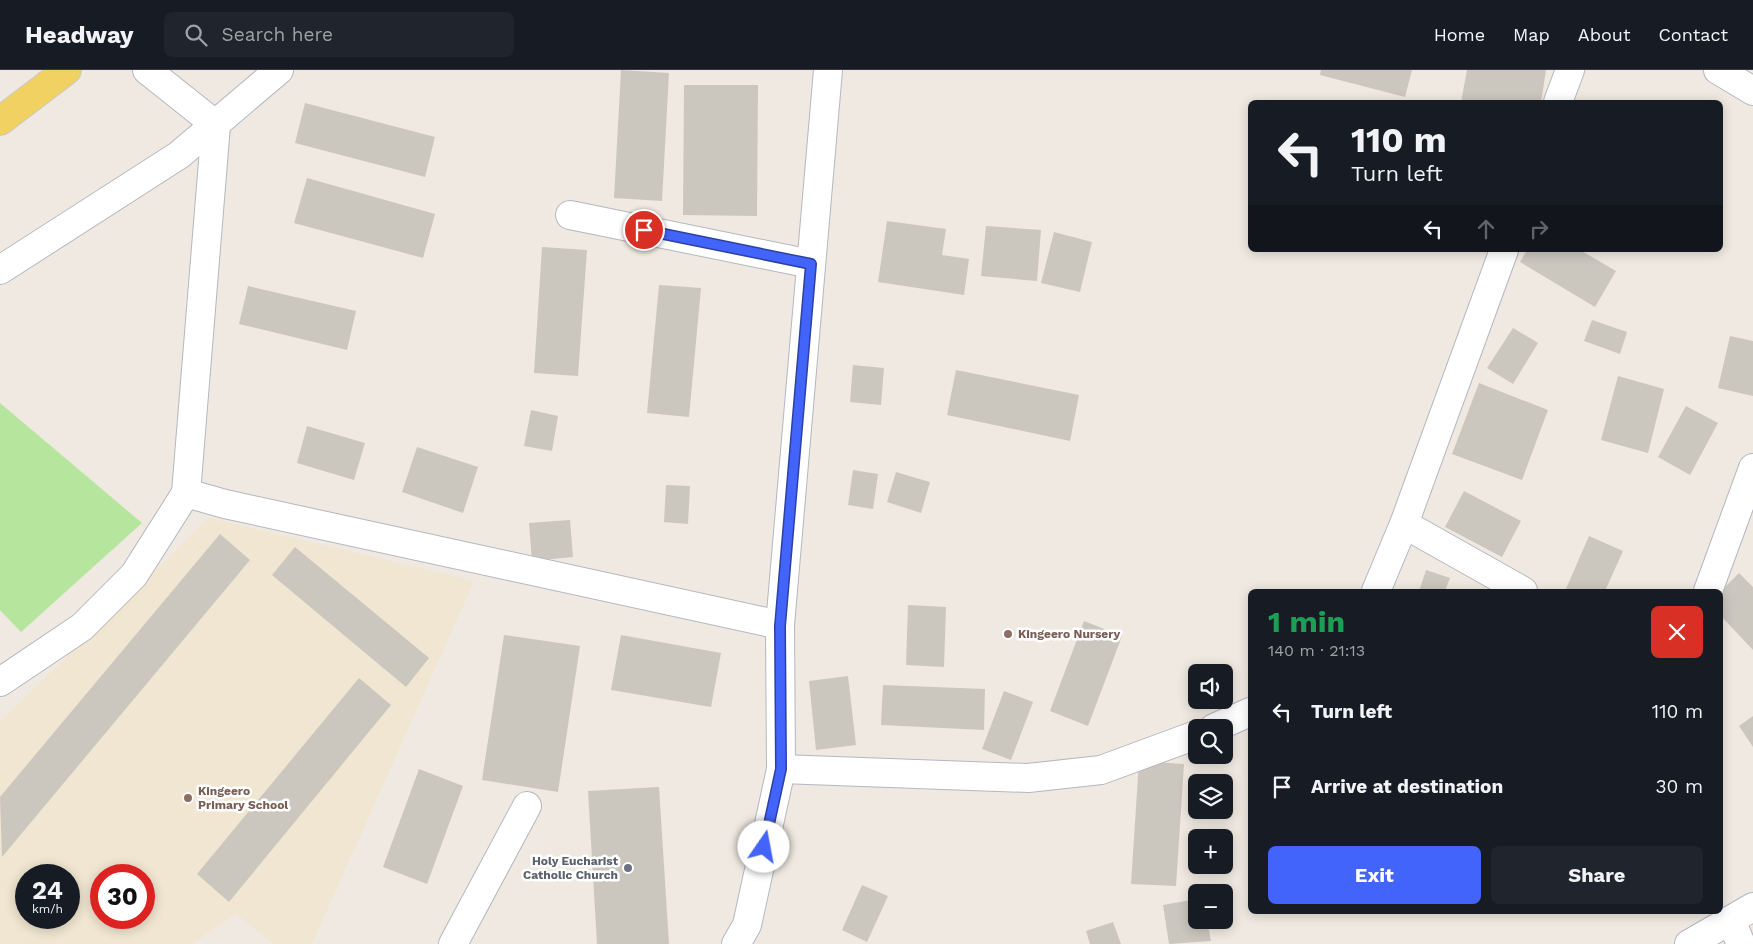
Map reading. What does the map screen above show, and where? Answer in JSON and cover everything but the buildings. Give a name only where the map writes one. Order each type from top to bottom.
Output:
[{"type":"main road","points":[[0,121],[67,70]]},
{"type":"street","points":[[147,70],[216,124]]},
{"type":"street","points":[[0,270],[179,154],[279,70]]},
{"type":"street","points":[[736,944],[747,924],[781,769],[780,626],[828,70]]},
{"type":"street","points":[[1559,100],[1570,70]]},
{"type":"street","points":[[1718,70],[1753,91]]},
{"type":"street","points":[[0,682],[82,627],[134,575],[186,493],[216,124]]},
{"type":"street","points":[[570,215],[811,264]]},
{"type":"street","points":[[1377,589],[1404,524],[1503,252]]},
{"type":"street","points":[[1709,589],[1753,468]]},
{"type":"street","points":[[186,493],[225,504],[780,626]]},
{"type":"street","points":[[1404,524],[1519,589]]},
{"type":"street","points":[[1233,720],[1248,713]]},
{"type":"street","points":[[781,769],[1028,778],[1101,770],[1188,738]]},
{"type":"street","points":[[453,944],[527,806]]},
{"type":"street","points":[[1689,944],[1742,924]]},
{"type":"shaded area","name":"Kingeero Primary School","points":[[209,518],[474,581],[312,944],[274,944],[236,914],[192,944],[0,944],[0,722]]},
{"type":"green space","points":[[0,403],[142,523],[21,632],[0,610]]},
{"type":"place","name":"Kingeero Nursery","points":[[1008,634]]},
{"type":"place","name":"Kingeero Primary School","points":[[188,798]]},
{"type":"place","name":"Holy Eucharist Catholic Church","points":[[628,868]]},
{"type":"route","points":[[644,230],[811,264],[780,626],[781,769],[764,847]]}]
